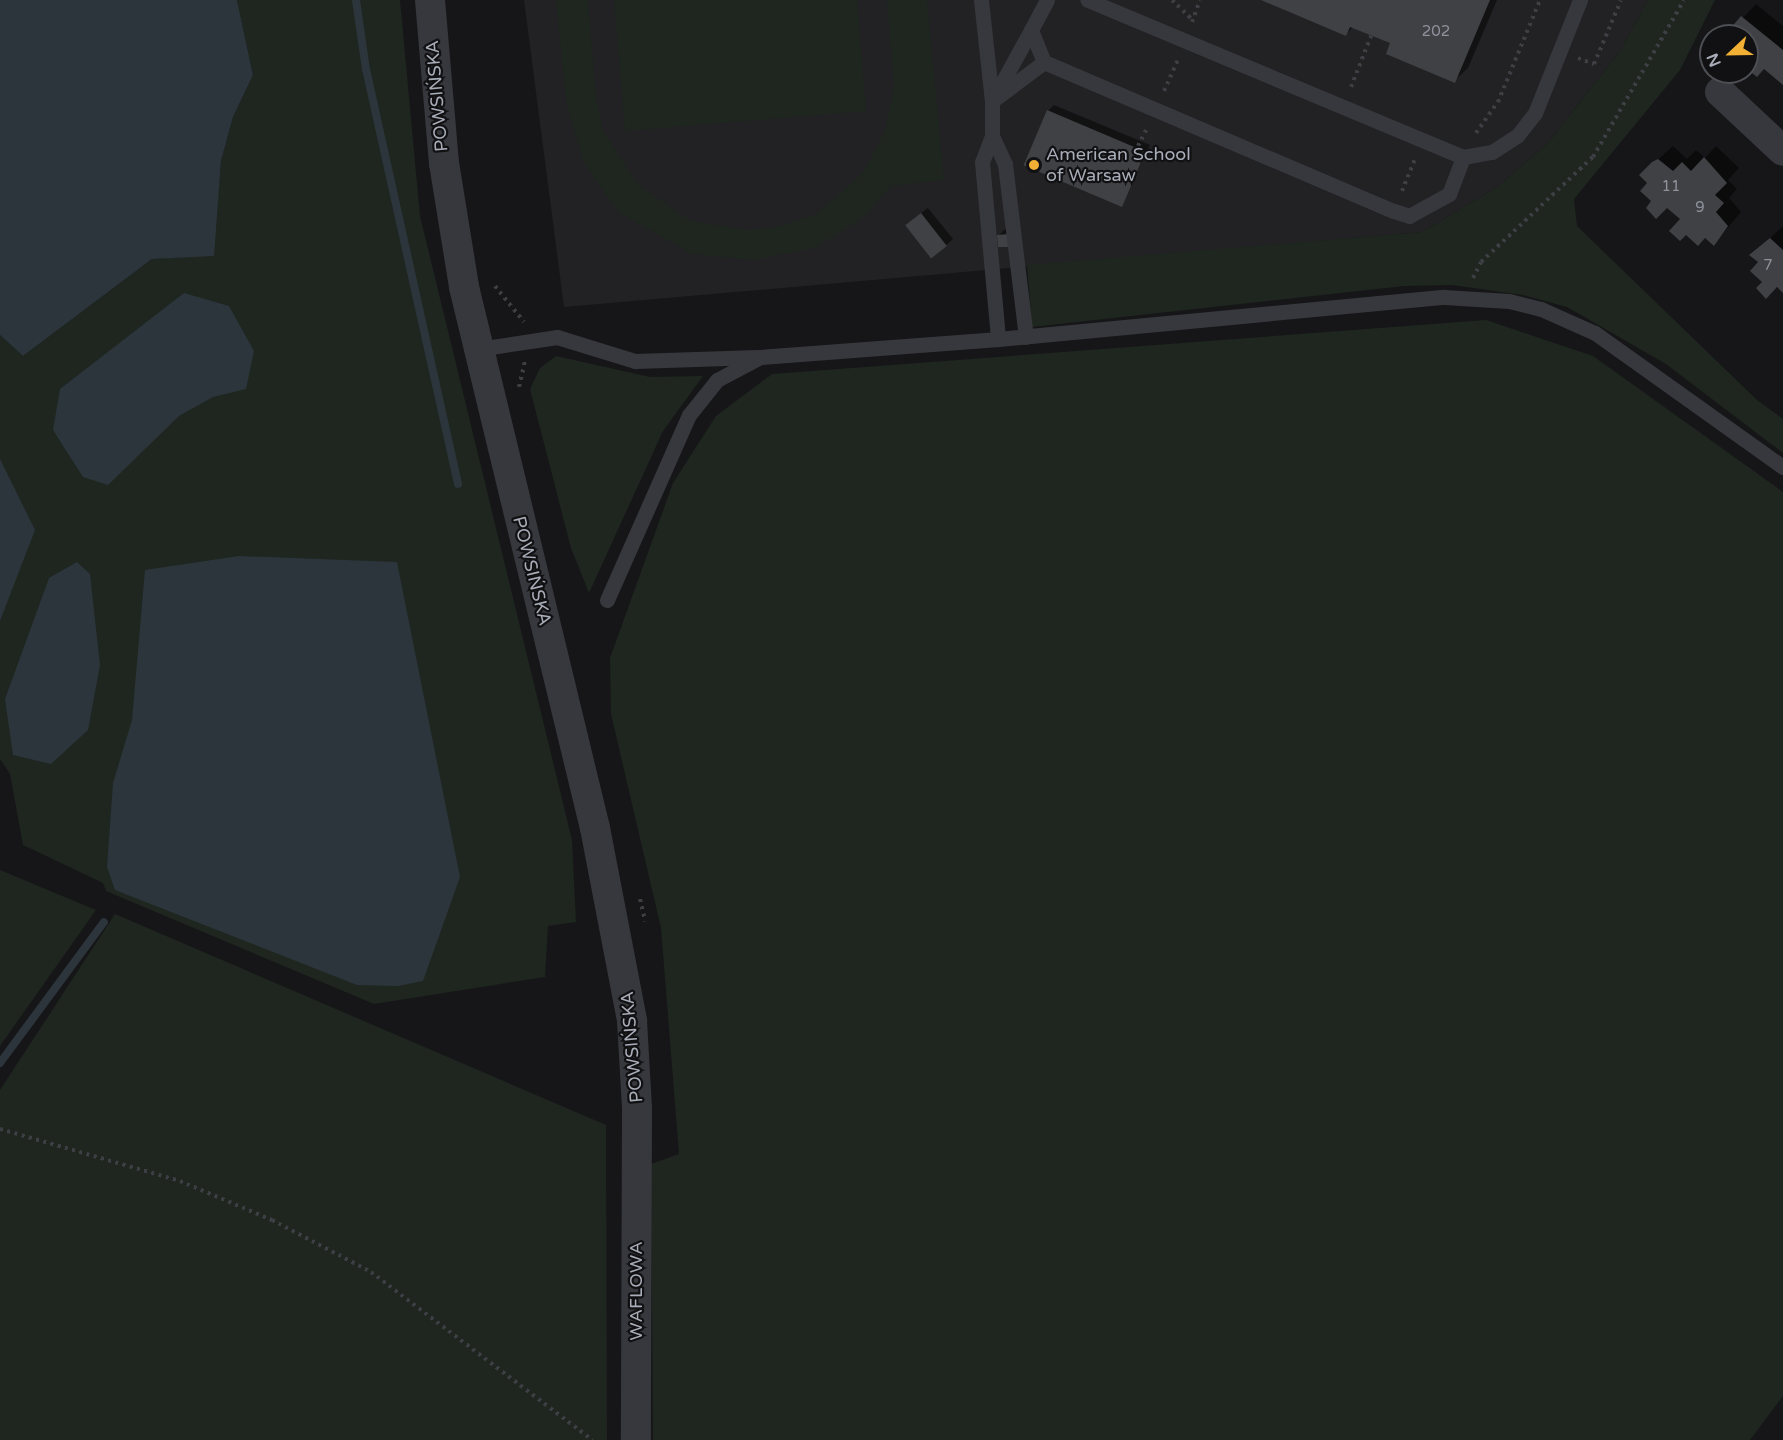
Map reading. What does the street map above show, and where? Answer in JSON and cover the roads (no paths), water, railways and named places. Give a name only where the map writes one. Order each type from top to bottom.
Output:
[{"type":"street","name":"POWSIŃSKA","points":[[430,0],[444,163],[478,349],[619,939],[632,1021],[637,1142]]},
{"type":"street","points":[[1720,92],[1783,151]]},
{"type":"street","name":"WAFLOWA","points":[[636,1440],[637,1142]]},
{"type":"lane","points":[[981,0],[992,102],[992,136],[982,162],[998,339]]},
{"type":"lane","points":[[992,102],[1047,0]]},
{"type":"lane","points":[[1088,0],[1187,39],[1422,142],[1463,157],[1492,152],[1517,136],[1534,113],[1580,0]]},
{"type":"lane","points":[[1031,30],[1044,62],[1409,216],[1449,194],[1463,157]]},
{"type":"lane","points":[[992,102],[1044,62]]},
{"type":"lane","points":[[992,136],[1005,164],[1026,337]]},
{"type":"lane","points":[[478,349],[557,338],[635,361],[760,357],[1026,337],[1462,297],[1541,309],[1595,333],[1783,467]]},
{"type":"lane","points":[[608,600],[689,415],[717,380],[760,357]]},
{"type":"waterway","points":[[356,0],[366,69],[458,484]]},
{"type":"waterway","points":[[0,1063],[104,922]]},
{"type":"place","name":"American School of Warsaw","points":[[1034,165]]}]
